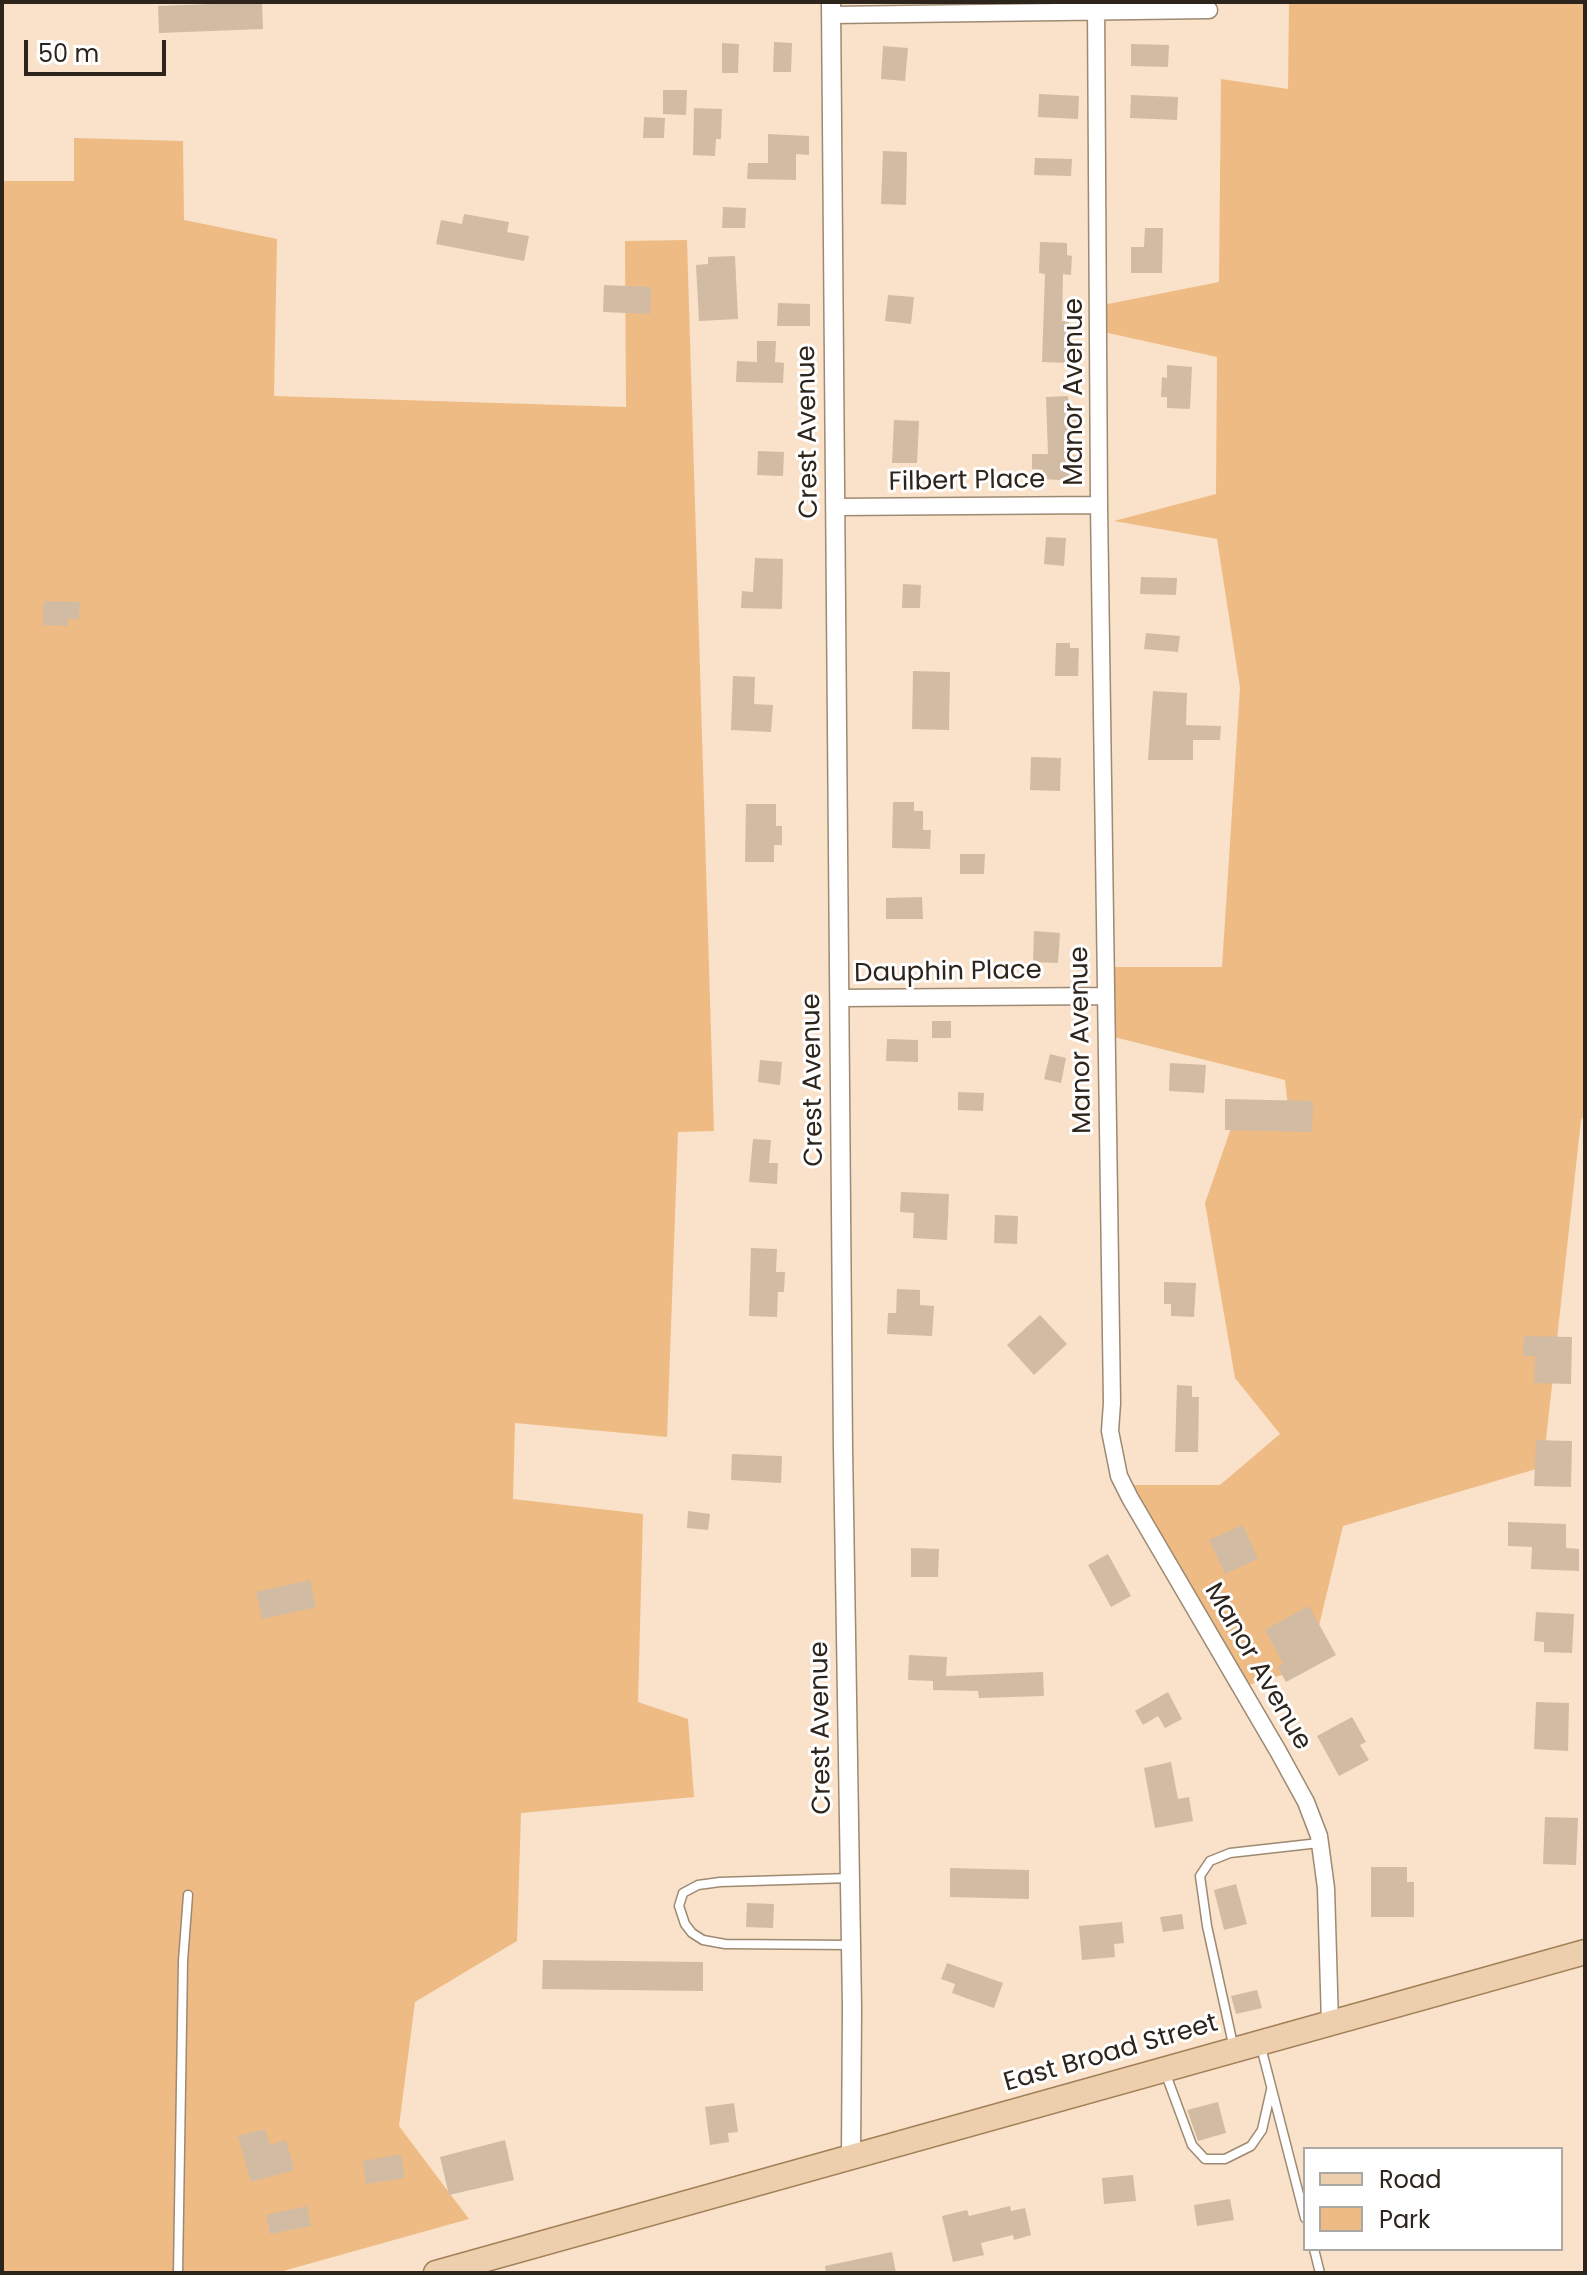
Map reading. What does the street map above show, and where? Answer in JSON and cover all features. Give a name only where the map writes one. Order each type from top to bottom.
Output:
[{"type":"main road","name":"East Broad Street","points":[[436,2273],[1585,1952]]},
{"type":"street","points":[[831,8],[1096,7],[1209,10]]},
{"type":"street","name":"Manor Avenue","points":[[1096,7],[1110,1431],[1119,1476],[1306,1802],[1320,1843],[1326,1888],[1330,2023]]},
{"type":"street","name":"Crest Avenue","points":[[831,8],[851,2157]]},
{"type":"street","name":"Filbert Place","points":[[835,507],[1099,505]]},
{"type":"street","name":"Dauphin Place","points":[[839,998],[1105,996]]},
{"type":"lane","points":[[1234,2049],[1207,1926],[1200,1876],[1210,1861],[1230,1853],[1320,1843]]},
{"type":"lane","points":[[850,1878],[698,1885],[683,1893],[679,1906],[692,1933],[703,1940],[725,1944],[851,1945]]},
{"type":"lane","points":[[178,2273],[183,1961],[188,1895]]},
{"type":"lane","points":[[1260,2042],[1303,2210]]},
{"type":"lane","points":[[1164,2069],[1192,2145],[1205,2159],[1225,2159],[1251,2146],[1262,2130],[1271,2090]]},
{"type":"lane","points":[[1314,2251],[1320,2273]]},
{"type":"green space","points":[[1289,2],[1585,2],[1585,1114],[1581,1120],[1543,1467],[1343,1526],[1309,1667],[1231,1690],[1122,1485],[1220,1485],[1280,1434],[1235,1378],[1205,1203],[1237,1111],[1288,1107],[1285,1080],[1106,1035],[1106,967],[1222,967],[1240,688],[1217,539],[1114,521],[1216,494],[1217,357],[1099,331],[1098,306],[1219,282],[1221,79],[1288,89]]},
{"type":"green space","points":[[74,138],[183,141],[184,220],[277,239],[274,396],[626,407],[625,241],[687,240],[714,1131],[678,1132],[667,1437],[515,1423],[513,1499],[643,1514],[638,1702],[688,1719],[694,1797],[521,1813],[517,1941],[415,2002],[399,2126],[469,2219],[276,2273],[2,2273],[2,181],[74,181]]},
{"type":"building","points":[[262,2],[263,29],[159,33],[158,6]]},
{"type":"building","points":[[774,42],[792,43],[791,72],[773,72]]},
{"type":"building","points":[[722,43],[739,44],[738,73],[722,73]]},
{"type":"building","points":[[1131,44],[1169,45],[1168,67],[1131,66]]},
{"type":"building","points":[[883,46],[908,48],[905,81],[881,79]]},
{"type":"building","points":[[663,90],[687,90],[686,115],[663,114]]},
{"type":"building","points":[[1039,94],[1079,96],[1078,119],[1038,117]]},
{"type":"building","points":[[1131,95],[1178,97],[1177,120],[1130,118]]},
{"type":"building","points":[[694,108],[722,109],[721,139],[716,139],[715,156],[693,155]]},
{"type":"building","points":[[644,117],[665,118],[664,138],[643,138]]},
{"type":"building","points":[[768,134],[809,136],[809,155],[796,154],[796,180],[747,179],[748,163],[768,163]]},
{"type":"building","points":[[883,151],[907,152],[906,205],[881,204]]},
{"type":"building","points":[[1035,158],[1072,159],[1071,176],[1034,175]]},
{"type":"building","points":[[723,207],[746,208],[745,228],[722,228]]},
{"type":"building","points":[[464,214],[509,222],[507,232],[529,236],[524,261],[436,244],[441,220],[462,224]]},
{"type":"building","points":[[1145,228],[1163,228],[1162,273],[1131,273],[1131,247],[1144,247]]},
{"type":"building","points":[[1040,242],[1067,243],[1067,255],[1072,256],[1071,275],[1063,274],[1062,321],[1069,321],[1067,363],[1042,362],[1045,274],[1039,273]]},
{"type":"building","points":[[735,256],[738,319],[699,321],[696,265],[708,264],[708,257]]},
{"type":"building","points":[[604,285],[651,287],[650,314],[603,312]]},
{"type":"building","points":[[888,295],[914,297],[911,324],[885,321]]},
{"type":"building","points":[[778,303],[810,304],[810,326],[777,326]]},
{"type":"building","points":[[757,341],[776,341],[775,362],[784,363],[783,383],[736,382],[737,361],[757,362]]},
{"type":"building","points":[[1167,365],[1192,367],[1190,409],[1167,408],[1167,397],[1161,397],[1162,377],[1167,378]]},
{"type":"building","points":[[1068,396],[1069,406],[1077,406],[1078,421],[1070,422],[1071,455],[1081,456],[1079,481],[1042,479],[1043,470],[1032,469],[1032,454],[1048,454],[1046,397]]},
{"type":"building","points":[[894,420],[919,421],[917,463],[892,463]]},
{"type":"building","points":[[758,451],[784,452],[783,476],[757,475]]},
{"type":"building","points":[[1046,537],[1066,538],[1064,566],[1044,564]]},
{"type":"building","points":[[755,558],[783,559],[782,609],[741,608],[742,591],[753,592]]},
{"type":"building","points":[[1141,577],[1177,578],[1176,595],[1140,594]]},
{"type":"building","points":[[903,584],[921,585],[920,608],[902,608]]},
{"type":"building","points":[[44,601],[80,602],[79,620],[68,619],[68,626],[43,625]]},
{"type":"building","points":[[1146,633],[1180,636],[1178,652],[1144,649]]},
{"type":"building","points":[[1056,643],[1070,643],[1070,648],[1079,648],[1078,676],[1055,676]]},
{"type":"building","points":[[913,671],[950,672],[949,730],[912,729]]},
{"type":"building","points":[[733,676],[755,677],[754,704],[773,705],[771,732],[731,730]]},
{"type":"building","points":[[1153,691],[1187,693],[1186,725],[1221,726],[1220,740],[1193,740],[1193,760],[1148,760]]},
{"type":"building","points":[[1031,757],[1061,758],[1060,791],[1030,790]]},
{"type":"building","points":[[893,802],[914,802],[914,811],[923,811],[923,830],[931,830],[930,849],[892,848]]},
{"type":"building","points":[[746,804],[776,804],[776,826],[782,826],[782,845],[774,845],[774,862],[745,862]]},
{"type":"building","points":[[960,854],[985,854],[984,874],[960,874]]},
{"type":"building","points":[[922,897],[923,919],[886,919],[886,898]]},
{"type":"building","points":[[1034,931],[1060,933],[1058,963],[1033,962]]},
{"type":"building","points":[[932,1021],[951,1021],[951,1038],[932,1038]]},
{"type":"building","points":[[887,1039],[918,1040],[918,1062],[886,1061]]},
{"type":"building","points":[[1050,1054],[1066,1058],[1061,1083],[1044,1079]]},
{"type":"building","points":[[760,1060],[782,1062],[780,1085],[758,1082]]},
{"type":"building","points":[[1170,1063],[1206,1065],[1204,1093],[1169,1091]]},
{"type":"building","points":[[958,1092],[984,1093],[983,1111],[958,1110]]},
{"type":"building","points":[[1225,1099],[1313,1101],[1312,1132],[1225,1130]]},
{"type":"building","points":[[753,1139],[771,1140],[769,1163],[778,1163],[777,1184],[749,1182]]},
{"type":"building","points":[[901,1192],[949,1194],[947,1240],[913,1238],[914,1213],[900,1212]]},
{"type":"building","points":[[995,1215],[1018,1216],[1017,1244],[994,1243]]},
{"type":"building","points":[[751,1248],[777,1249],[776,1272],[785,1272],[784,1292],[778,1292],[777,1317],[749,1316]]},
{"type":"building","points":[[1164,1282],[1196,1283],[1194,1317],[1171,1316],[1171,1304],[1164,1304]]},
{"type":"building","points":[[897,1289],[920,1290],[920,1305],[934,1306],[932,1336],[887,1334],[888,1313],[896,1313]]},
{"type":"building","points":[[1040,1315],[1067,1344],[1034,1375],[1007,1345]]},
{"type":"building","points":[[1524,1336],[1572,1337],[1571,1384],[1534,1383],[1535,1356],[1523,1356]]},
{"type":"building","points":[[1177,1385],[1192,1386],[1192,1397],[1199,1397],[1198,1452],[1175,1452]]},
{"type":"building","points":[[1536,1440],[1572,1441],[1571,1487],[1534,1486]]},
{"type":"building","points":[[732,1454],[782,1456],[781,1483],[731,1480]]},
{"type":"building","points":[[688,1511],[710,1514],[708,1530],[687,1528]]},
{"type":"building","points":[[1508,1522],[1566,1524],[1566,1548],[1579,1549],[1579,1571],[1531,1569],[1532,1547],[1508,1546]]},
{"type":"building","points":[[1243,1525],[1258,1559],[1225,1574],[1209,1540]]},
{"type":"building","points":[[911,1548],[939,1549],[938,1577],[911,1577]]},
{"type":"building","points":[[1108,1554],[1131,1596],[1111,1607],[1088,1565]]},
{"type":"building","points":[[310,1580],[316,1607],[262,1619],[256,1592]]},
{"type":"building","points":[[1309,1606],[1336,1655],[1286,1682],[1277,1666],[1283,1663],[1265,1630]]},
{"type":"building","points":[[1536,1612],[1574,1614],[1572,1653],[1544,1652],[1544,1642],[1534,1641]]},
{"type":"building","points":[[909,1655],[947,1657],[946,1676],[1043,1672],[1044,1696],[979,1698],[978,1691],[933,1690],[933,1681],[908,1680]]},
{"type":"building","points":[[1168,1692],[1182,1719],[1165,1728],[1158,1716],[1143,1725],[1135,1711]]},
{"type":"building","points":[[1536,1702],[1569,1703],[1568,1751],[1534,1749]]},
{"type":"building","points":[[1352,1717],[1366,1742],[1360,1745],[1369,1760],[1339,1776],[1317,1736]]},
{"type":"building","points":[[1171,1762],[1178,1799],[1189,1797],[1193,1821],[1155,1828],[1144,1768]]},
{"type":"building","points":[[1545,1817],[1578,1818],[1576,1865],[1543,1864]]},
{"type":"building","points":[[1371,1867],[1407,1867],[1407,1882],[1414,1882],[1414,1917],[1371,1917]]},
{"type":"building","points":[[950,1868],[1029,1870],[1029,1899],[950,1897]]},
{"type":"building","points":[[1236,1884],[1247,1924],[1224,1930],[1214,1890]]},
{"type":"building","points":[[747,1903],[774,1904],[773,1928],[746,1927]]},
{"type":"building","points":[[1182,1914],[1184,1929],[1163,1932],[1160,1917]]},
{"type":"building","points":[[1122,1922],[1124,1943],[1114,1944],[1115,1957],[1082,1960],[1079,1926]]},
{"type":"building","points":[[543,1960],[703,1962],[703,1991],[542,1989]]},
{"type":"building","points":[[947,1963],[1003,1983],[994,2008],[952,1993],[955,1984],[941,1979]]},
{"type":"building","points":[[1257,1990],[1262,2008],[1236,2014],[1231,1996]]},
{"type":"building","points":[[1218,2102],[1226,2133],[1198,2141],[1187,2110]]},
{"type":"building","points":[[734,2103],[738,2132],[728,2133],[729,2142],[710,2145],[705,2107]]},
{"type":"building","points":[[265,2129],[270,2145],[286,2140],[294,2170],[251,2182],[238,2136]]},
{"type":"building","points":[[505,2140],[514,2180],[449,2195],[440,2157]]},
{"type":"building","points":[[401,2154],[405,2178],[366,2184],[363,2161]]},
{"type":"building","points":[[1133,2175],[1136,2201],[1104,2204],[1102,2178]]},
{"type":"building","points":[[1230,2199],[1234,2220],[1197,2226],[1194,2205]]},
{"type":"building","points":[[307,2206],[311,2226],[270,2234],[266,2215]]},
{"type":"building","points":[[1010,2206],[1011,2211],[1025,2208],[1031,2235],[1014,2240],[1013,2235],[981,2243],[984,2255],[953,2262],[942,2216],[967,2210],[969,2216]]},
{"type":"building","points":[[892,2252],[896,2273],[826,2273],[825,2266]]}]
